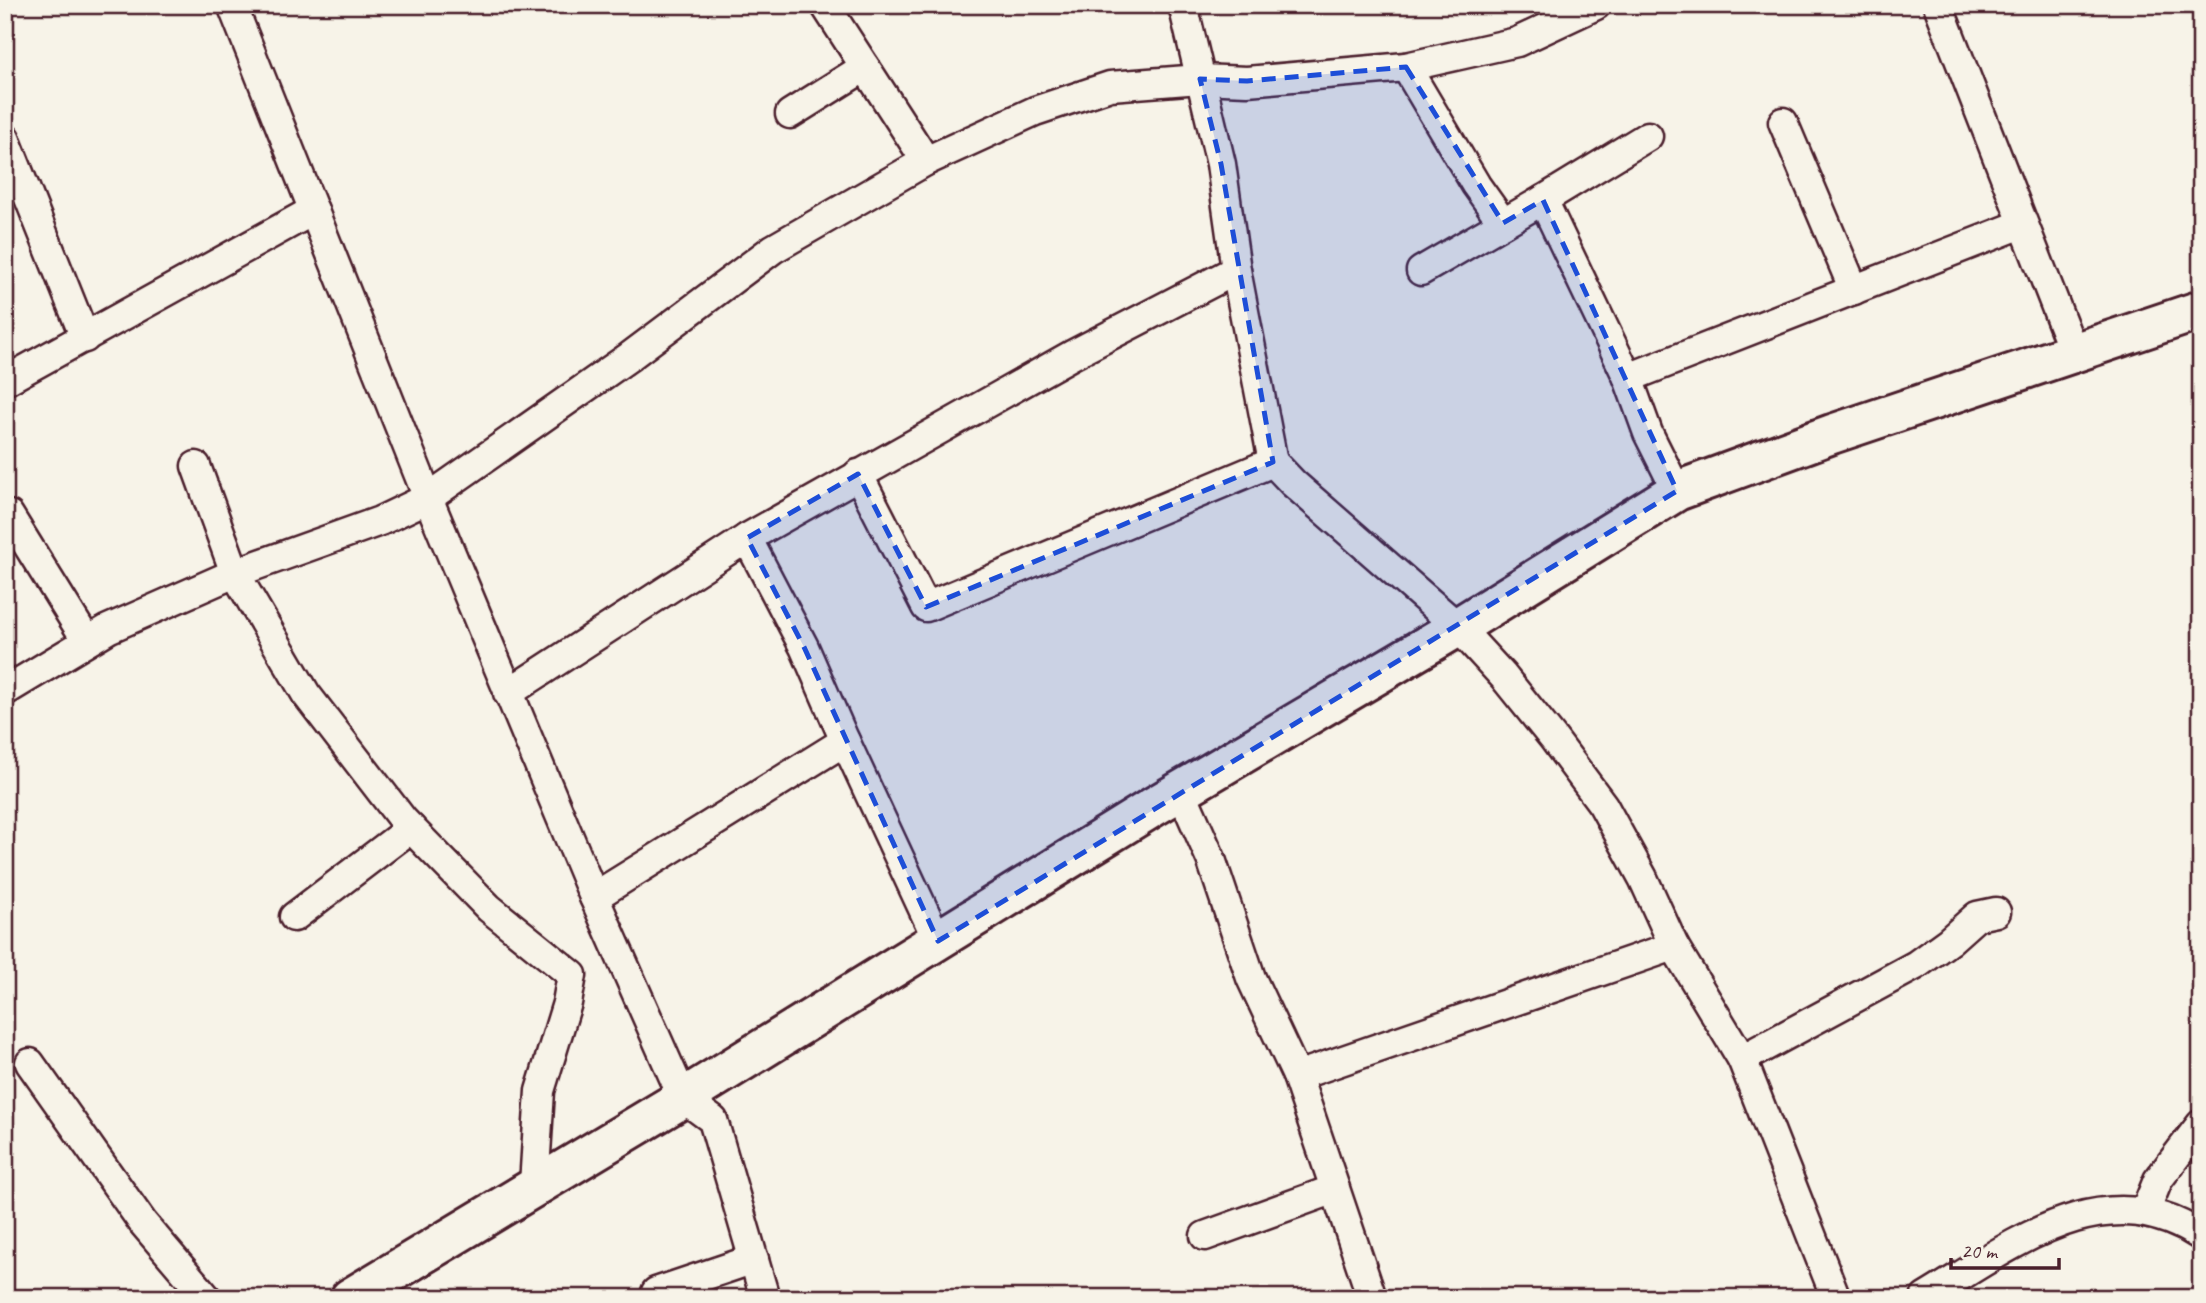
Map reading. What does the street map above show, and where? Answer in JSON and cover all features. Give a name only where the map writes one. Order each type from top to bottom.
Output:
[{"type":"street","points":[[232,5],[428,498],[594,897],[683,1098],[713,1120],[765,1298]]},
{"type":"street","points":[[825,5],[926,161]]},
{"type":"street","points":[[1182,5],[1221,164],[1236,270],[1273,462],[1293,483],[1458,627],[1528,707],[1603,804],[1643,878],[1674,946],[1742,1059],[1836,1298]]},
{"type":"street","points":[[5,691],[108,629],[235,573],[380,522],[428,498],[629,357],[773,249],[926,161],[1035,111],[1110,86],[1200,79],[1247,81],[1406,67],[1517,42],[1596,5]]},
{"type":"street","points":[[1938,5],[2074,353]]},
{"type":"street","points":[[790,114],[865,67]]},
{"type":"street","points":[[1406,67],[1476,185],[1503,223]]},
{"type":"street","points":[[1783,122],[1854,290]]},
{"type":"street","points":[[1422,271],[1648,136]]},
{"type":"street","points":[[5,138],[85,338]]},
{"type":"street","points":[[1543,200],[1628,378],[1648,433],[1677,491]]},
{"type":"street","points":[[5,381],[314,210]]},
{"type":"street","points":[[1628,378],[2022,224]]},
{"type":"street","points":[[508,693],[747,538],[1072,355],[1236,270]]},
{"type":"street","points":[[349,1298],[683,1098],[1181,791],[1458,627],[1677,491],[1832,434],[2201,310]]},
{"type":"street","points":[[858,474],[926,607],[1273,462]]},
{"type":"street","points":[[196,466],[235,573],[306,694],[411,828],[489,908],[572,975],[567,1003],[540,1091],[534,1185]]},
{"type":"street","points":[[9,515],[88,641]]},
{"type":"street","points":[[747,538],[804,647],[938,941]]},
{"type":"street","points":[[594,897],[845,741]]},
{"type":"street","points":[[1181,791],[1210,859],[1251,978],[1297,1076],[1372,1298]]},
{"type":"street","points":[[295,917],[411,828]]},
{"type":"street","points":[[1742,1059],[1916,965],[1977,916],[1996,912]]},
{"type":"street","points":[[1297,1076],[1674,946]]},
{"type":"street","points":[[30,1063],[143,1223],[207,1298]]},
{"type":"street","points":[[2145,1212],[2158,1180],[2201,1124]]},
{"type":"street","points":[[1205,1236],[1335,1189]]},
{"type":"street","points":[[1925,1298],[2028,1236],[2057,1222],[2098,1212],[2133,1210],[2160,1215],[2201,1236]]},
{"type":"street","points":[[656,1292],[754,1259]]},
{"type":"highlighted area","points":[[1406,67],[1503,223],[1543,200],[1677,491],[938,941],[804,647],[747,538],[858,474],[926,607],[1273,462],[1221,164],[1200,79],[1247,81]]}]
